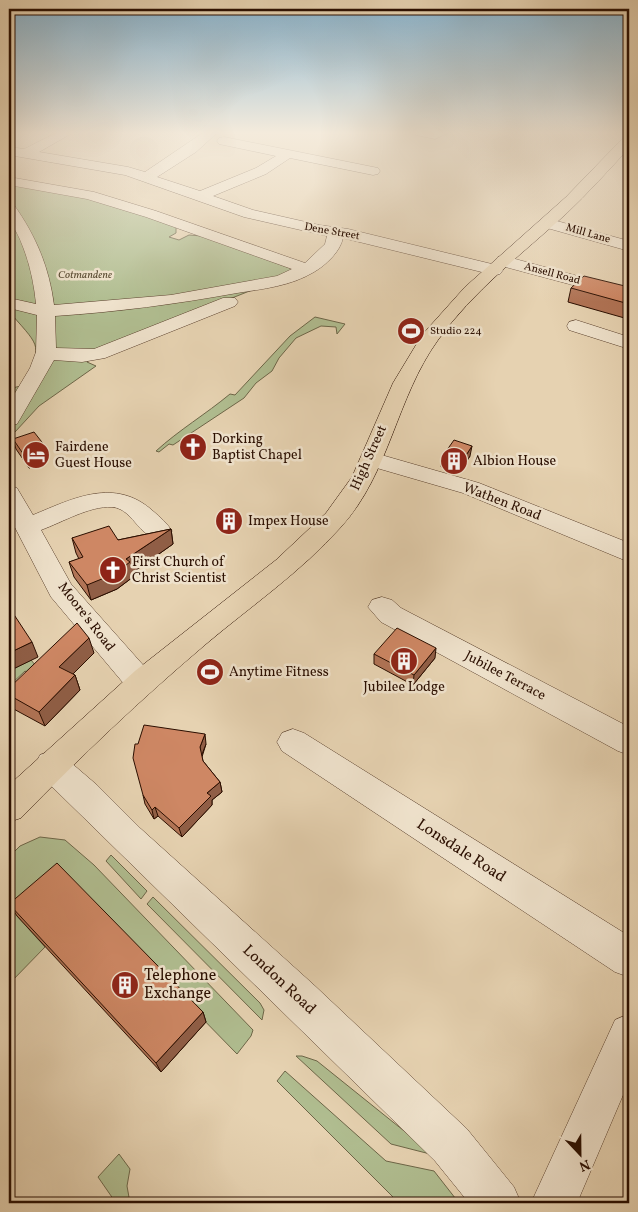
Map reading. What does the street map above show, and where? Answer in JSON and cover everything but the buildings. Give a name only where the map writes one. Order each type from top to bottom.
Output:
[{"type":"main road","name":"High Street","points":[[9,807],[51,765],[141,682],[316,539],[337,518],[355,492],[372,459],[402,383],[414,361],[461,301],[582,189]]},
{"type":"street","points":[[52,189],[89,195],[151,214],[307,269]]},
{"type":"street","name":"Dene Street","points":[[176,189],[199,198],[273,220],[499,265]]},
{"type":"street","points":[[199,198],[221,189]]},
{"type":"street","points":[[9,208],[32,248],[44,311],[46,353],[9,419]]},
{"type":"street","name":"Mill Lane","points":[[546,223],[629,246]]},
{"type":"street","points":[[9,303],[44,311],[148,304],[269,283],[288,278],[320,260],[333,246],[336,232]]},
{"type":"street","name":"Ansell Road","points":[[499,265],[629,295]]},
{"type":"street","points":[[46,353],[82,356],[98,354],[254,292],[269,283]]},
{"type":"street","points":[[576,326],[629,344]]},
{"type":"street","name":"Wathen Road","points":[[372,459],[471,488],[626,545]]},
{"type":"street","name":"Moore's Road","points":[[9,493],[61,590],[141,682]]},
{"type":"street","points":[[28,526],[106,499],[122,501],[158,531]]},
{"type":"street","name":"Jubilee Terrace","points":[[382,607],[391,615],[629,742]]},
{"type":"street","name":"Lonsdale Road","points":[[293,742],[629,958]]},
{"type":"street","name":"London Road","points":[[51,765],[300,999],[444,1138],[498,1203]]},
{"type":"street","points":[[554,1203],[629,1034]]},
{"type":"green space","name":"Cotmandene","points":[[9,189],[44,189],[114,205],[176,227],[176,233],[169,237],[179,240],[189,235],[202,236],[290,268],[291,271],[257,288],[102,350],[87,362],[96,366],[39,406],[15,432],[9,426],[9,389],[24,385],[34,362],[36,347],[29,334],[12,315],[9,315]]},
{"type":"green space","points":[[315,317],[345,324],[337,334],[336,327],[321,326],[296,338],[279,358],[272,371],[256,383],[244,398],[173,445],[169,444],[159,452],[156,451],[230,394],[235,395],[290,336]]},
{"type":"green space","points":[[31,660],[36,666],[29,673],[25,671],[9,686],[9,671]]},
{"type":"green space","points":[[40,837],[65,840],[94,865],[253,1030],[251,1036],[237,1054],[63,876],[17,916],[45,947],[9,984],[9,857],[20,846]]},
{"type":"green space","points":[[111,855],[147,891],[141,899],[106,861]]},
{"type":"green space","points":[[153,897],[260,1003],[264,1010],[262,1020],[147,904]]},
{"type":"green space","points":[[296,1056],[317,1061],[434,1155],[391,1144]]},
{"type":"green space","points":[[285,1071],[386,1161],[434,1171],[459,1203],[399,1203],[277,1081]]},
{"type":"green space","points":[[119,1154],[130,1169],[127,1186],[130,1203],[116,1203],[98,1177]]},
{"type":"place","name":"Studio 224","points":[[411,331]]},
{"type":"place","name":"Dorking Baptist Chapel","points":[[193,447]]},
{"type":"place","name":"Fairdene Guest House","points":[[36,455]]},
{"type":"place","name":"Albion House","points":[[454,461]]},
{"type":"place","name":"Impex House","points":[[229,521]]},
{"type":"place","name":"First Church of Christ Scientist","points":[[113,570]]},
{"type":"place","name":"Jubilee Lodge","points":[[404,661]]},
{"type":"place","name":"Anytime Fitness","points":[[210,672]]},
{"type":"place","name":"Telephone Exchange","points":[[125,985]]}]
